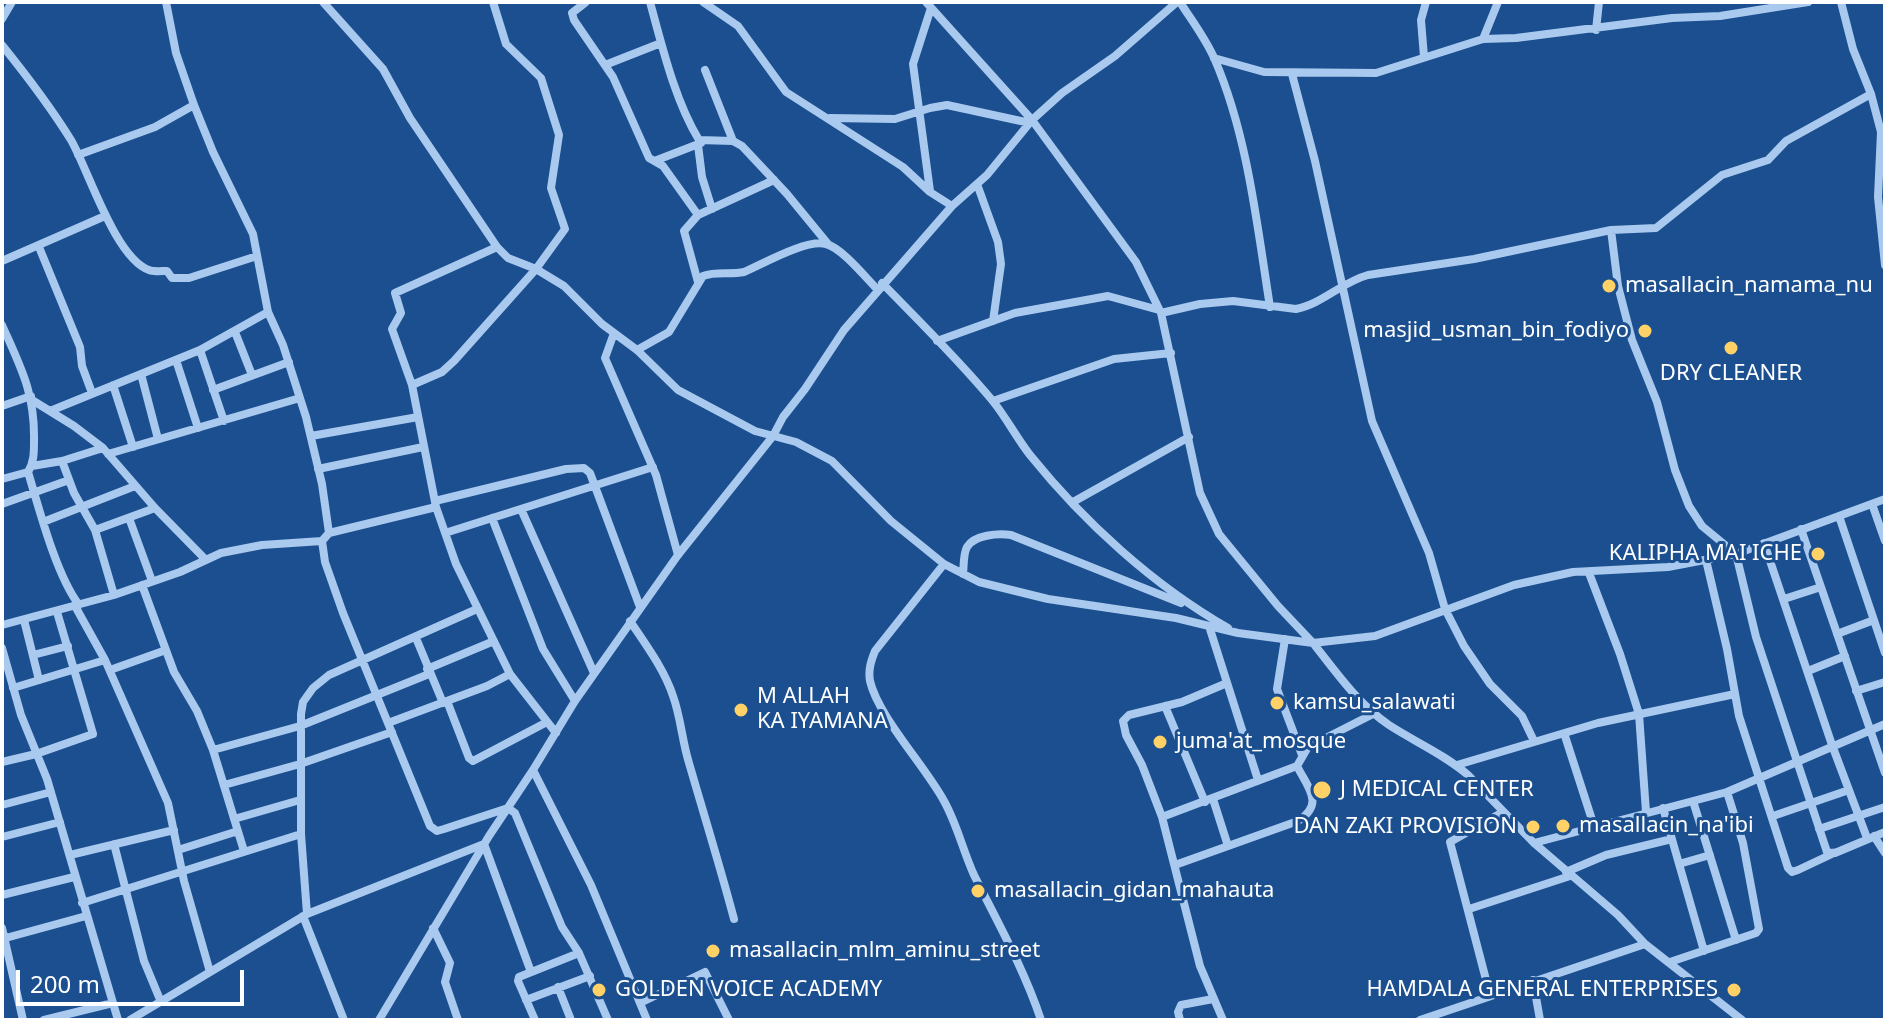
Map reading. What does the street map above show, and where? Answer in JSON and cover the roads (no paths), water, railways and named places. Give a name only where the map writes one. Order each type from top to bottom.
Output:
[{"type":"street","points":[[2,19],[12,2]]},
{"type":"street","points":[[166,2],[176,53],[194,105],[253,234],[268,312],[289,362],[311,436],[329,533]]},
{"type":"street","points":[[323,2],[383,69],[410,118],[497,247],[508,258],[536,269],[564,286],[678,390],[743,426],[796,442],[832,461],[891,521],[944,564],[979,582],[1048,599],[1176,618],[1238,633],[1313,643],[1375,636],[1398,630],[1445,609],[1514,585],[1573,572],[1668,567],[1736,554],[1885,499]]},
{"type":"street","points":[[412,385],[442,372],[454,361],[536,269],[565,229],[551,188],[559,135],[541,78],[506,44],[493,2]]},
{"type":"street","points":[[586,2],[574,5],[574,20],[613,77],[649,158],[657,160],[701,143],[733,141]]},
{"type":"street","points":[[650,2],[691,127],[701,143],[702,177],[712,209]]},
{"type":"street","points":[[703,2],[738,26],[786,92],[903,167],[930,192],[952,206]]},
{"type":"street","points":[[379,1020],[394,1000],[484,844],[575,701],[678,555],[773,436],[844,330],[880,286],[1031,122],[1062,93],[1115,56],[1178,2],[1214,58],[1225,85],[1253,198],[1270,307]]},
{"type":"street","points":[[1424,57],[1421,20],[1426,2]]},
{"type":"street","points":[[1483,39],[1498,2]]},
{"type":"street","points":[[1596,30],[1599,2]]},
{"type":"street","points":[[1214,58],[1264,72],[1292,74],[1315,70],[1376,73],[1483,39],[1596,30],[1672,18],[1767,10],[1808,2]]},
{"type":"street","points":[[1841,2],[1881,132],[1878,197],[1885,265]]},
{"type":"street","points":[[929,5],[913,64],[930,192]]},
{"type":"street","points":[[929,5],[1031,122],[1136,262],[1160,312],[1200,493],[1219,534],[1360,702],[1387,724],[1457,765],[1534,843],[1618,915],[1645,944],[1742,1020]]},
{"type":"street","points":[[605,65],[661,43]]},
{"type":"street","points":[[2,45],[42,94],[78,155],[105,216],[137,263],[150,271],[167,271],[172,278],[189,278],[257,256]]},
{"type":"street","points":[[705,70],[733,141],[774,180],[828,244],[880,286],[937,341],[993,401],[1029,453],[1073,502],[1105,534],[1191,607]]},
{"type":"street","points":[[1292,74],[1315,161],[1372,421],[1429,553],[1445,609],[1472,659],[1490,684],[1522,716],[1534,741]]},
{"type":"street","points":[[937,341],[1015,313],[1108,296],[1160,312],[1233,301],[1270,307],[1305,307],[1356,278],[1368,275],[1474,259],[1611,230],[1656,228],[1722,175],[1768,160],[1786,141],[1871,94]]},
{"type":"street","points":[[78,155],[155,127],[194,105]]},
{"type":"street","points":[[830,118],[895,119],[947,105],[1031,122]]},
{"type":"street","points":[[657,160],[698,215]]},
{"type":"street","points":[[698,282],[684,231],[698,215],[774,180]]},
{"type":"street","points":[[977,184],[1000,253],[993,321]]},
{"type":"street","points":[[2,261],[105,216]]},
{"type":"street","points":[[1611,230],[1618,286],[1632,340],[1657,402],[1675,470],[1689,506],[1702,526],[1736,554],[1756,637],[1795,762],[1827,852],[1835,853]]},
{"type":"street","points":[[637,350],[669,332],[698,282],[709,273],[734,275],[800,248],[828,244]]},
{"type":"street","points":[[39,247],[80,347],[82,366],[92,393]]},
{"type":"street","points":[[497,247],[395,293],[401,313],[393,332],[412,385],[436,504],[456,564],[510,674],[556,733]]},
{"type":"street","points":[[50,411],[200,350],[268,312]]},
{"type":"street","points":[[2,325],[32,398],[30,469],[33,494],[77,605],[110,670],[163,790],[210,972]]},
{"type":"street","points":[[235,332],[252,375]]},
{"type":"street","points":[[614,333],[605,358],[653,467],[678,555]]},
{"type":"street","points":[[200,350],[224,421]]},
{"type":"street","points":[[993,401],[1114,359],[1171,353]]},
{"type":"street","points":[[176,360],[198,428]]},
{"type":"street","points":[[213,390],[289,362]]},
{"type":"street","points":[[141,374],[158,439]]},
{"type":"street","points":[[113,385],[133,447]]},
{"type":"street","points":[[2,406],[32,398]]},
{"type":"street","points":[[32,398],[106,451],[155,508],[206,560]]},
{"type":"street","points":[[2,479],[62,461],[133,447],[300,398]]},
{"type":"street","points":[[311,436],[418,417]]},
{"type":"street","points":[[1073,502],[1189,437]]},
{"type":"street","points":[[318,469],[423,447]]},
{"type":"street","points":[[62,461],[95,530],[114,595]]},
{"type":"street","points":[[2,625],[114,595],[221,553],[262,545],[322,541],[329,533],[577,467],[590,473],[640,607]]},
{"type":"street","points":[[445,533],[653,467]]},
{"type":"street","points":[[2,504],[69,480]]},
{"type":"street","points":[[43,522],[135,486]]},
{"type":"street","points":[[1872,504],[1885,541]]},
{"type":"street","points":[[95,530],[155,508]]},
{"type":"street","points":[[521,509],[594,673]]},
{"type":"street","points":[[1839,516],[1885,653]]},
{"type":"street","points":[[129,518],[152,581]]},
{"type":"street","points":[[492,518],[543,649],[575,701]]},
{"type":"street","points":[[1801,529],[1885,773]]},
{"type":"street","points":[[963,574],[965,549],[971,543],[1000,533],[1011,535],[1191,607],[1238,633]]},
{"type":"street","points":[[322,541],[325,562],[433,830],[508,808]]},
{"type":"street","points":[[1764,543],[1859,817],[1885,853]]},
{"type":"street","points":[[1706,560],[1739,716],[1790,870],[1798,870],[1885,832]]},
{"type":"street","points":[[944,564],[875,651],[870,663],[870,680],[881,707],[944,801],[973,873],[1031,990],[1041,1020]]},
{"type":"street","points":[[1589,573],[1639,714],[1646,812]]},
{"type":"street","points":[[142,585],[166,650],[213,750],[244,851]]},
{"type":"street","points":[[1784,599],[1821,587]]},
{"type":"street","points":[[344,1020],[305,915],[300,800],[303,702],[313,688],[329,675],[477,609]]},
{"type":"street","points":[[2,762],[93,734],[57,612]]},
{"type":"street","points":[[24,620],[39,680]]},
{"type":"street","points":[[630,621],[655,658],[672,693],[683,729],[687,759],[715,844],[734,919]]},
{"type":"street","points":[[1209,626],[1258,780]]},
{"type":"street","points":[[1837,634],[1878,626]]},
{"type":"street","points":[[416,638],[428,672],[473,761],[547,722]]},
{"type":"street","points":[[1285,639],[1277,689],[1303,756]]},
{"type":"street","points":[[213,750],[300,726],[494,641]]},
{"type":"street","points":[[33,655],[68,646]]},
{"type":"street","points":[[2,648],[13,688],[51,792],[118,1020]]},
{"type":"street","points":[[110,670],[166,650]]},
{"type":"street","points":[[1808,671],[1845,656]]},
{"type":"street","points":[[13,688],[105,660]]},
{"type":"street","points":[[224,785],[300,764],[510,674]]},
{"type":"street","points":[[1856,691],[1885,682]]},
{"type":"street","points":[[1223,1020],[1200,966],[1162,817],[1123,721],[1129,715],[1165,706],[1227,683]]},
{"type":"street","points":[[1457,765],[1564,733],[1735,694]]},
{"type":"street","points":[[1165,706],[1228,846]]},
{"type":"street","points":[[1162,817],[1297,766],[1308,747],[1375,713]]},
{"type":"street","points":[[1534,843],[1727,792],[1885,724]]},
{"type":"street","points":[[1564,733],[1594,826]]},
{"type":"street","points":[[1175,865],[1310,814],[1313,800],[1297,766]]},
{"type":"street","points":[[533,770],[591,885],[647,1020]]},
{"type":"street","points":[[1773,816],[1849,790]]},
{"type":"street","points":[[2,805],[51,792]]},
{"type":"street","points":[[1670,962],[1756,933],[1759,923],[1743,843],[1727,792]]},
{"type":"street","points":[[234,819],[300,800]]},
{"type":"street","points":[[1693,801],[1736,940]]},
{"type":"street","points":[[1819,829],[1885,807]]},
{"type":"street","points":[[508,808],[515,813],[527,838],[565,936],[579,953],[608,1020]]},
{"type":"street","points":[[1663,808],[1704,951]]},
{"type":"street","points":[[1490,995],[1450,842],[1503,812]]},
{"type":"street","points":[[2,837],[60,822]]},
{"type":"street","points":[[70,855],[174,830]]},
{"type":"street","points":[[178,850],[238,831]]},
{"type":"street","points":[[82,903],[301,834]]},
{"type":"street","points":[[1469,909],[1568,874],[1606,855],[1672,839]]},
{"type":"street","points":[[114,844],[144,961],[161,1002]]},
{"type":"street","points":[[130,1020],[305,915],[484,844]]},
{"type":"street","points":[[484,844],[531,972]]},
{"type":"street","points":[[1679,864],[1710,855]]},
{"type":"street","points":[[2,893],[74,877]]},
{"type":"street","points":[[2,939],[86,916]]},
{"type":"street","points":[[433,928],[450,963],[445,982],[458,1020]]},
{"type":"street","points":[[2,930],[23,1020]]},
{"type":"street","points":[[1420,1020],[1645,944]]},
{"type":"street","points":[[535,1020],[518,979],[579,953]]},
{"type":"street","points":[[640,1003],[705,972],[729,1020]]},
{"type":"street","points":[[526,1000],[590,976]]},
{"type":"street","points":[[1533,980],[1540,1020]]},
{"type":"street","points":[[2,989],[14,986]]},
{"type":"street","points":[[558,987],[571,1020]]},
{"type":"street","points":[[1180,1020],[1178,1012],[1181,1005],[1213,999]]},
{"type":"street","points":[[44,1020],[113,1003]]},
{"type":"place","name":"masallacin_namama_nu","points":[[1609,286]]},
{"type":"place","name":"masjid_usman_bin_fodiyo","points":[[1645,331]]},
{"type":"place","name":"DRY CLEANER","points":[[1731,348]]},
{"type":"place","name":"KALIPHA MAI ICHE","points":[[1818,554]]},
{"type":"place","name":"kamsu_salawati","points":[[1277,703]]},
{"type":"place","name":"M ALLAH KA IYAMANA","points":[[741,710]]},
{"type":"place","name":"juma'at_mosque","points":[[1160,742]]},
{"type":"place","name":"J MEDICAL CENTER","points":[[1322,790]]},
{"type":"place","name":"masallacin_na'ibi","points":[[1563,826]]},
{"type":"place","name":"DAN ZAKI PROVISION","points":[[1533,827]]},
{"type":"place","name":"masallacin_gidan_mahauta","points":[[978,891]]},
{"type":"place","name":"masallacin_mlm_aminu_street","points":[[713,951]]},
{"type":"place","name":"GOLDEN VOICE ACADEMY","points":[[599,990]]},
{"type":"place","name":"HAMDALA GENERAL ENTERPRISES","points":[[1734,990]]}]
